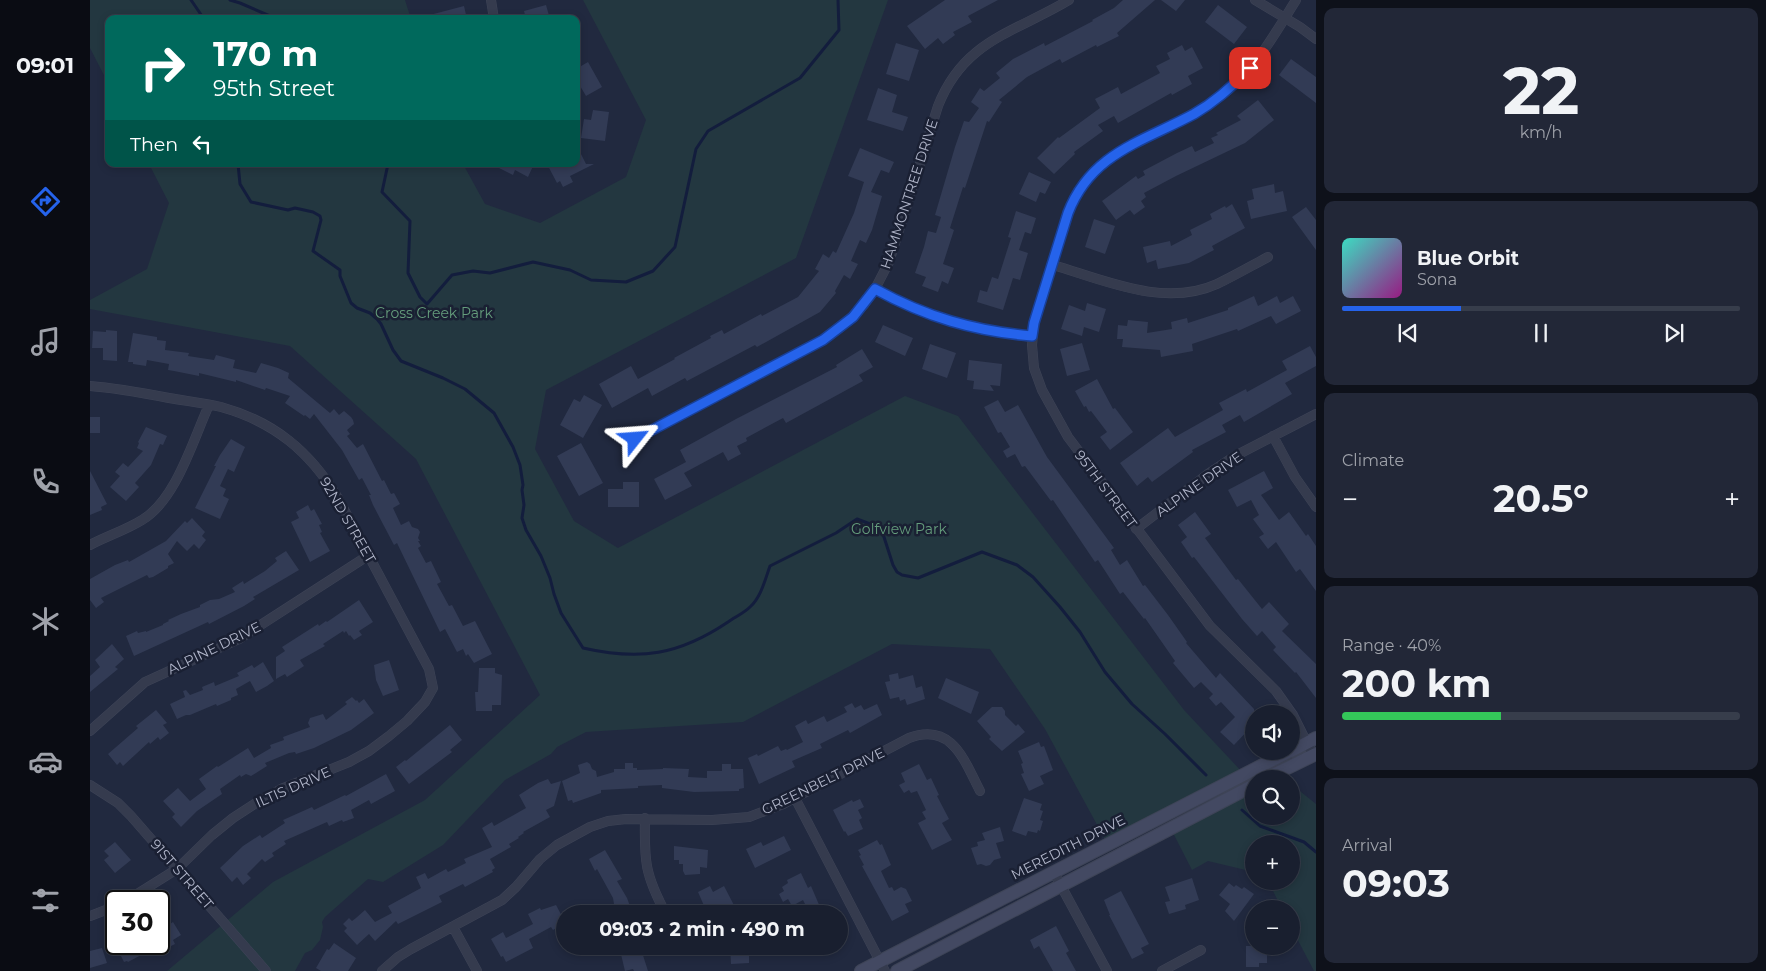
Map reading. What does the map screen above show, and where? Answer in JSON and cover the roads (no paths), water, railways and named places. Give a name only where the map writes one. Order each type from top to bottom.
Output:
[{"type":"main road","points":[[1283,770],[1314,754]]},
{"type":"main road","name":"MEREDITH DRIVE","points":[[861,971],[882,966],[1054,872],[1273,760]]},
{"type":"main road","points":[[896,971],[1245,790]]},
{"type":"street","points":[[491,0],[493,15]]},
{"type":"street","name":"HAMMONTREE DRIVE","points":[[635,439],[823,340],[853,317],[875,289],[889,262],[938,106],[956,72],[972,54],[992,40],[1069,0]]},
{"type":"street","points":[[1255,0],[1316,39]]},
{"type":"street","name":"95TH STREET","points":[[1296,0],[1263,52],[1220,98],[1194,114],[1120,151],[1101,164],[1085,181],[1073,201],[1034,323],[1032,336],[1034,368],[1042,390],[1068,437],[1210,626],[1276,691],[1311,741],[1314,754]]},
{"type":"street","points":[[1053,265],[1147,293],[1175,294],[1216,285],[1268,257]]},
{"type":"street","points":[[875,289],[928,315],[962,326],[997,333],[1032,336]]},
{"type":"street","name":"92ND STREET","points":[[90,386],[209,405],[240,413],[278,432],[300,450],[326,479],[369,555],[430,668],[433,688]]},
{"type":"street","points":[[90,545],[144,520],[156,510],[176,481],[209,405]]},
{"type":"street","name":"ALPINE DRIVE","points":[[1136,529],[1208,474],[1235,456],[1316,414]]},
{"type":"street","points":[[1273,436],[1295,477],[1316,507]]},
{"type":"street","name":"ALPINE DRIVE","points":[[90,731],[145,682],[239,639],[369,555]]},
{"type":"street","name":"ILTIS DRIVE","points":[[144,890],[177,869],[212,835],[256,803],[281,789],[348,762],[369,751],[407,721],[425,702],[433,688]]},
{"type":"street","name":"GREENBELT DRIVE","points":[[382,971],[398,957],[502,900],[540,859],[572,835],[608,821],[645,818],[731,820],[749,817],[768,811],[795,798],[908,738],[928,734],[942,738],[955,746],[980,791]]},
{"type":"street","name":"91ST STREET","points":[[90,786],[118,803],[266,971]]},
{"type":"street","points":[[795,798],[882,966]]},
{"type":"street","points":[[645,818],[645,863],[649,879],[662,905]]},
{"type":"street","points":[[1054,872],[1107,971]]},
{"type":"street","points":[[90,916],[105,910]]},
{"type":"street","points":[[453,927],[477,971]]},
{"type":"street","points":[[1162,971],[1201,950]]},
{"type":"waterway","points":[[191,0],[201,15]]},
{"type":"waterway","points":[[230,0],[268,15]]},
{"type":"waterway","points":[[387,167],[382,192],[410,221],[408,273],[420,297],[427,304],[452,275],[473,271],[490,273],[533,262],[570,270],[591,280],[626,282],[653,271],[675,247],[696,149],[708,131],[800,78],[839,30],[838,0]]},
{"type":"waterway","points":[[238,167],[240,184],[251,202],[288,210],[295,208],[313,212],[320,216],[321,220],[313,251],[340,270],[340,276],[351,303],[377,319],[401,361],[465,389],[494,413],[513,447],[520,465],[524,505],[522,518],[526,530],[541,556],[561,613],[583,648],[623,654],[641,654],[676,648],[693,642],[750,607],[760,593],[770,566],[836,533],[857,519],[878,527],[883,534],[893,565],[897,572],[902,575],[918,578],[982,552],[1017,565],[1033,577],[1060,607],[1080,632],[1105,672],[1132,704],[1206,775]]},
{"type":"waterway","points":[[1242,810],[1260,826],[1304,842],[1316,852]]},
{"type":"park label","name":"Cross Creek Park","points":[[434,313]]},
{"type":"park label","name":"Golfview Park","points":[[899,529]]}]
